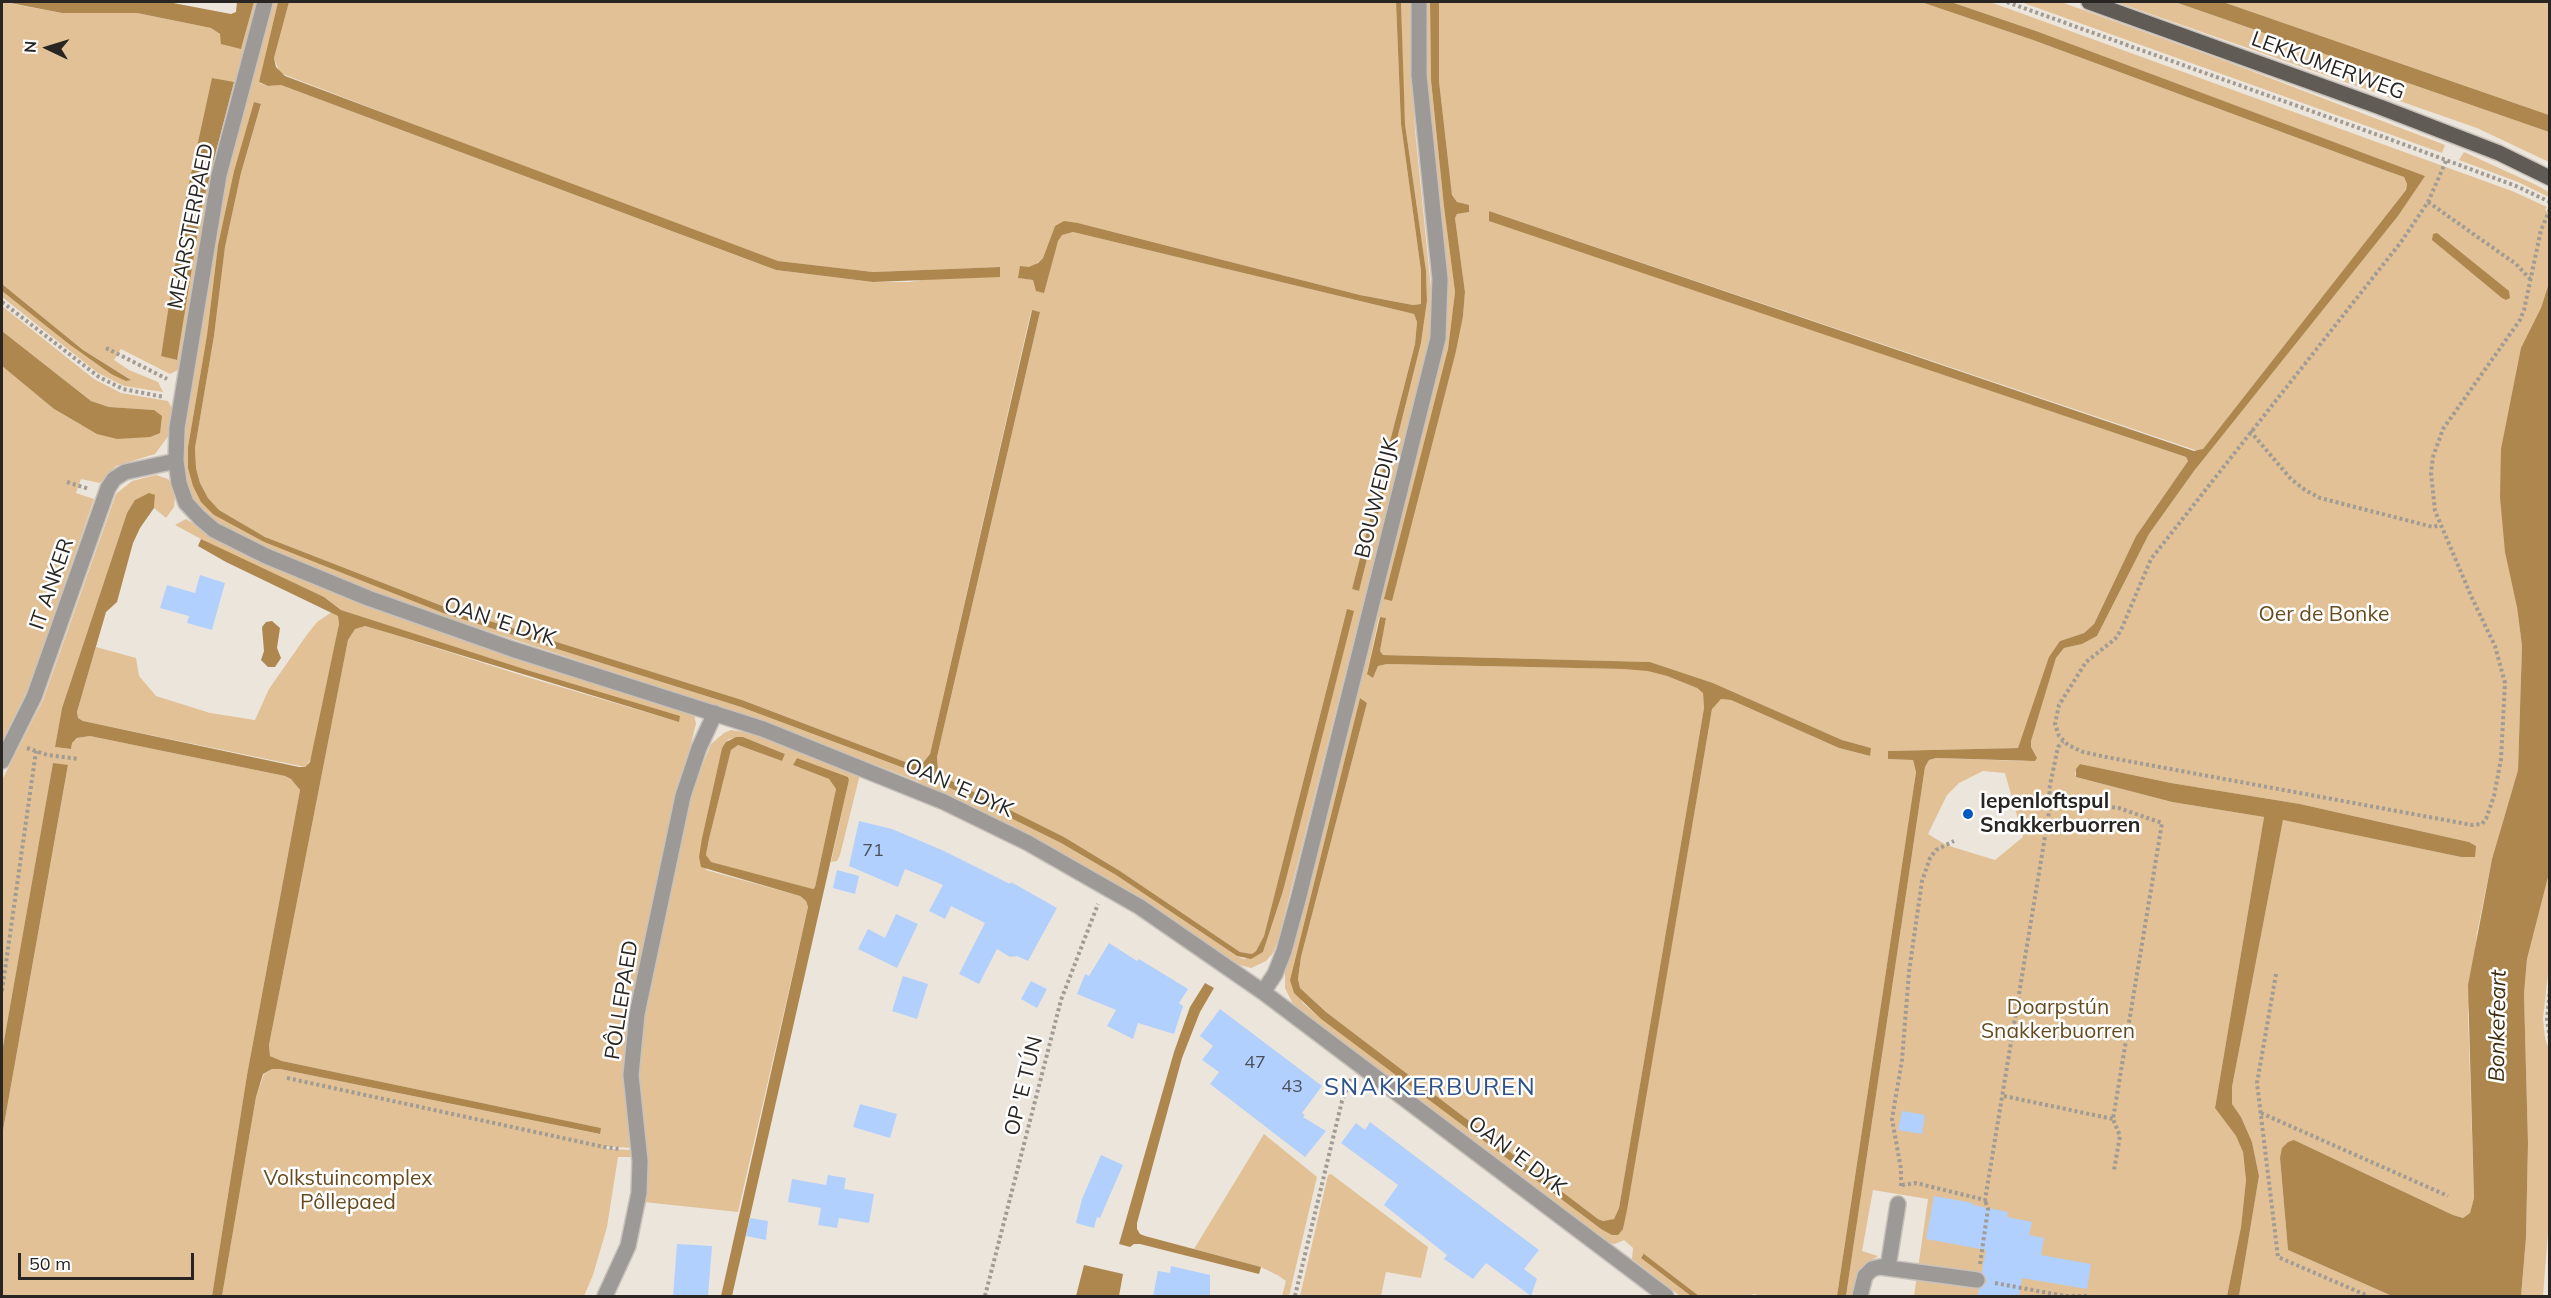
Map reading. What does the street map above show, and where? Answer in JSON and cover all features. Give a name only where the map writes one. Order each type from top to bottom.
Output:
[{"type":"main road","name":"LEKKUMERWEG","points":[[2089,2],[2380,107],[2499,153],[2550,178]]},
{"type":"street","name":"MEARSTERPAED","points":[[176,461],[181,399],[219,175],[265,2]]},
{"type":"street","name":"BOUWEDIJK","points":[[1263,992],[1275,974],[1284,951],[1299,896],[1438,338],[1440,279],[1419,75],[1419,2]]},
{"type":"street","name":"OAN 'E DYK","points":[[176,461],[179,483],[186,503],[200,518],[214,530],[266,556],[430,621],[715,713],[818,750],[944,802],[1028,843],[1140,908],[1263,992],[1666,1296]]},
{"type":"street","name":"IT ANKER","points":[[2,761],[34,697],[49,659],[108,488],[114,479],[125,472],[176,461]]},
{"type":"street","name":"PÔLLEPAED","points":[[605,1296],[628,1246],[639,1193],[640,1161],[631,1076],[637,1014],[683,796],[699,748],[715,713]]},
{"type":"street","points":[[1888,1267],[1898,1204]]},
{"type":"street","points":[[1860,1296],[1865,1276],[1872,1269],[1888,1267],[1977,1280]]},
{"type":"path","points":[[2007,2],[2516,186],[2550,202]]},
{"type":"path","points":[[2446,161],[2428,202],[2401,242],[2151,559],[2121,630],[2115,639],[2086,662],[2064,696],[2055,718],[2057,730],[2063,741],[2083,752],[2117,759],[2472,825],[2482,824],[2494,796],[2500,767],[2505,683],[2495,646],[2435,511],[2431,484],[2433,457],[2449,419],[2520,320],[2541,230],[2550,209]]},
{"type":"path","points":[[2428,202],[2516,264],[2530,279]]},
{"type":"path","points":[[2,302],[84,368],[109,383],[123,389],[181,399]]},
{"type":"path","points":[[106,348],[155,373]]},
{"type":"path","points":[[2250,431],[2291,479],[2320,498],[2433,527],[2440,525]]},
{"type":"path","points":[[12,740],[36,751],[79,759]]},
{"type":"path","points":[[2063,741],[2058,747],[2049,789],[2051,801],[1985,1200],[1988,1209],[1977,1280],[2065,1296],[2090,1296]]},
{"type":"path","points":[[2,991],[36,751]]},
{"type":"path","points":[[2051,801],[2119,808],[2162,823],[2113,1119],[2120,1136],[2114,1170]]},
{"type":"path","points":[[1898,1204],[1902,1185],[1901,1169],[1892,1119],[1902,1060],[1909,972],[1922,882],[1930,858],[1936,850],[1954,841]]},
{"type":"path","name":"OP 'E TÚN","points":[[986,1296],[1061,1000],[1104,887]]},
{"type":"path","points":[[2276,974],[2257,1083],[2278,1257],[2368,1296]]},
{"type":"path","points":[[2550,988],[2547,1018],[2550,1040]]},
{"type":"path","points":[[1295,1296],[1342,1101],[1350,1081],[1361,1064]]},
{"type":"path","points":[[287,1078],[604,1147]]},
{"type":"path","points":[[2004,1096],[2113,1119]]},
{"type":"path","points":[[2261,1113],[2448,1196]]},
{"type":"path","points":[[1902,1185],[1916,1183],[1985,1200]]},
{"type":"green space","points":[[2,2],[62,13],[137,13],[211,28],[241,49],[254,2],[259,2],[180,369],[170,374],[121,349],[114,360],[129,370],[158,382],[163,392],[124,386],[98,373],[2,297],[2,291],[111,374],[130,379],[83,350],[2,284]],"holes":[[[213,78],[234,83],[202,206],[176,360],[161,355]]]},
{"type":"green space","points":[[271,2],[278,2],[259,83],[268,86],[281,85],[776,270],[873,282],[909,282],[1000,267],[873,272],[778,261],[653,216],[280,73],[274,58],[289,2],[1396,2],[1401,124],[1421,271],[1421,304],[1413,305],[1360,295],[1078,223],[1064,222],[1055,226],[1043,258],[1019,278],[1033,280],[1036,288],[1061,235],[1073,232],[1414,314],[1417,322],[1415,344],[1352,589],[1359,591],[1421,343],[1427,301],[1426,271],[1405,124],[1401,2],[1410,2],[1415,130],[1431,289],[1430,337],[1278,941],[1273,953],[1266,961],[1251,968],[1233,963],[917,781],[764,722],[370,592],[268,551],[218,524],[205,514],[187,488],[183,475],[181,444],[226,176]],"holes":[[[254,103],[261,105],[241,173],[225,247],[214,336],[195,448],[196,468],[200,483],[208,498],[219,510],[265,537],[445,607],[742,700],[908,763],[922,764],[930,754],[1031,311],[1040,312],[937,757],[938,770],[942,776],[1064,837],[1120,871],[1240,952],[1252,954],[1264,936],[1347,609],[1283,891],[1263,952],[1244,959],[1237,956],[1116,875],[1061,843],[928,777],[741,707],[443,613],[264,542],[214,515],[188,468],[188,447],[207,335],[218,245],[234,171]]]},
{"type":"green space","points":[[1425,2],[1430,2],[1431,80],[1455,292],[1448,349],[1391,600],[1463,316],[1465,292],[1455,218],[1457,214],[1469,212],[1469,206],[1457,202],[1452,195],[1439,81],[1439,2],[1921,2],[2033,40],[2404,177],[2407,184],[2406,190],[2203,449],[2198,451],[1489,211],[1489,220],[2186,457],[2188,461],[2136,536],[2094,624],[2084,633],[2060,641],[2018,748],[1888,751],[1888,759],[1913,760],[1916,772],[1837,1296],[1754,1294],[1699,1296],[1643,1254],[1641,1258],[1691,1296],[1680,1296],[1632,1259],[1633,1248],[1624,1240],[1615,1244],[1610,1243],[1293,1004],[1285,988],[1285,968],[1446,335],[1447,279],[1426,74]],"holes":[[[1379,617],[1386,618],[1380,651],[1383,655],[1650,662],[1713,683],[1842,740],[1871,748],[1869,756],[1839,748],[1731,700],[1721,699],[1715,703],[1712,709],[1623,1229],[1601,1229],[1321,1019],[1303,1003],[1290,980],[1360,698],[1367,703],[1301,957],[1298,979],[1300,988],[1326,1012],[1598,1219],[1603,1221],[1614,1219],[1619,1208],[1704,708],[1703,692],[1648,670],[1387,664],[1378,666],[1373,678],[1367,673]]]},
{"type":"green space","points":[[1951,2],[1990,2],[2512,191],[2547,207],[2545,210],[2549,213],[2549,283],[2541,308],[2517,607],[2522,646],[2518,770],[2492,859],[2477,933],[2468,1013],[2474,1198],[2470,1213],[2463,1218],[2453,1215],[2294,1140],[2280,1158],[2288,1250],[2392,1296],[2239,1296],[2259,1176],[2252,1142],[2241,1117],[2232,1104],[2232,1087],[2283,820],[2461,857],[2476,846],[2469,842],[2300,804],[2171,783],[2080,764],[2075,773],[2076,777],[2172,802],[2264,817],[2215,1108],[2236,1136],[2243,1151],[2246,1180],[2241,1227],[2227,1296],[1914,1296],[1928,1199],[1873,1190],[1862,1251],[1878,1256],[1861,1268],[1854,1296],[1846,1296],[1925,767],[1929,760],[1936,758],[2023,761],[2037,758],[2030,741],[2056,658],[2064,648],[2082,644],[2097,636],[2149,534],[2194,471],[2398,216],[2424,176],[2036,31]],"holes":[[[1983,771],[2005,773],[2023,837],[1995,860],[1946,845],[1928,834],[1947,795],[1959,783]]]},
{"type":"green space","points":[[2021,2],[2061,2],[2228,62],[2445,145],[2442,153]]},
{"type":"green space","points":[[2116,2],[2175,2],[2549,132],[2549,162],[2477,128]]},
{"type":"green space","points":[[2223,2],[2549,2],[2549,115]]},
{"type":"green space","points":[[2464,152],[2534,184],[2549,192],[2549,197],[2518,182],[2459,160]]},
{"type":"green space","points":[[2,306],[94,379],[121,393],[168,401],[173,410],[169,435],[155,454],[116,466],[100,483],[81,479],[76,493],[94,499],[26,693],[2,742],[2,366],[54,409],[81,425],[154,410],[109,407],[91,401],[2,331]]},
{"type":"green space","points":[[156,475],[168,479],[172,484],[175,497],[174,507],[166,518],[154,508],[155,495],[127,513],[62,708],[55,747],[71,749],[72,743],[78,738],[90,736],[285,776],[291,779],[300,790],[247,1075],[212,1296],[2,1296],[2,1136],[68,766],[53,764],[2,1052],[2,780],[43,700],[116,494],[132,481]]},
{"type":"green space","name":"Volkstuincomplex Pôllepaed","points":[[186,519],[200,528],[694,713],[696,724],[678,794],[638,977],[632,1148],[604,1146],[605,1149],[632,1150],[633,1157],[618,1157],[607,1227],[593,1275],[584,1296],[222,1296],[256,1097],[264,1074],[272,1069],[599,1134],[601,1128],[282,1061],[270,1056],[269,1045],[348,640],[355,628],[365,626],[679,722],[341,610],[324,597],[231,555],[175,525]]},
{"type":"green space","points":[[332,612],[338,616],[339,624],[314,755],[305,767],[83,721],[78,718],[77,712],[96,647],[136,658],[139,676],[156,696],[210,713],[255,720],[269,689],[306,636],[317,622]]},
{"type":"green space","points":[[731,730],[757,734],[860,774],[840,855],[837,861],[831,862],[848,777],[797,758],[793,765],[829,779],[836,789],[815,887],[812,889],[710,862],[706,855],[709,839],[731,750],[738,745],[782,761],[785,754],[743,737],[729,739],[722,748],[702,838],[706,870],[800,896],[806,901],[808,907],[738,1212],[644,1202],[637,1075],[642,1015],[689,799],[711,744]]},
{"type":"green space","points":[[2549,869],[2550,955],[2543,1019],[2545,1038],[2550,1053],[2549,1219],[2543,1296],[2521,1296],[2526,1238],[2528,1143],[2524,994],[2527,959]]},
{"type":"green space","points":[[1264,1134],[1317,1177],[1289,1296],[1282,1296],[1286,1281],[1261,1267],[1194,1249]]},
{"type":"green space","points":[[1331,1174],[1428,1247],[1421,1278],[1386,1272],[1381,1296],[1300,1296],[1328,1175]]},
{"type":"water","points":[[5,2],[168,2],[231,14],[236,12],[237,2],[254,2],[241,49],[221,44],[220,34],[211,28],[137,13],[62,13]]},
{"type":"water","points":[[278,2],[289,2],[274,58],[276,67],[285,76],[778,261],[873,272],[1000,267],[1000,277],[873,282],[776,270],[281,85],[268,86],[259,82]]},
{"type":"water","points":[[1396,2],[1401,2],[1405,124],[1426,271],[1427,301],[1421,343],[1359,591],[1352,589],[1415,344],[1417,322],[1414,314],[1073,232],[1062,235],[1058,241],[1044,293],[1036,291],[1033,280],[1018,278],[1020,266],[1029,267],[1043,258],[1055,226],[1064,221],[1360,295],[1413,305],[1421,304],[1421,271],[1401,124]]},
{"type":"water","points":[[1430,2],[1439,2],[1439,81],[1452,195],[1457,202],[1469,205],[1469,212],[1457,214],[1455,218],[1465,292],[1456,351],[1392,601],[1384,599],[1448,349],[1455,292],[1431,80]]},
{"type":"water","points":[[1921,2],[1951,2],[2036,31],[2425,176],[2398,216],[2194,471],[2149,534],[2097,636],[2082,644],[2064,648],[2056,658],[2031,741],[2031,747],[2037,758],[2035,761],[1936,758],[1929,760],[1925,767],[1846,1296],[1837,1296],[1916,772],[1913,760],[1888,759],[1888,751],[2018,748],[2049,657],[2060,641],[2084,633],[2094,624],[2136,536],[2188,461],[2186,457],[1489,221],[1489,211],[2194,451],[2203,449],[2406,190],[2407,184],[2404,177],[2033,40]]},
{"type":"water","points":[[2175,2],[2223,2],[2549,115],[2549,132]]},
{"type":"water","points":[[212,78],[234,82],[202,206],[177,360],[161,356],[185,202]]},
{"type":"water","points":[[254,102],[261,104],[241,173],[225,247],[214,336],[195,448],[196,468],[200,483],[208,498],[219,510],[265,537],[445,607],[742,700],[908,763],[922,764],[930,754],[1032,310],[1040,312],[937,757],[938,770],[942,776],[1064,837],[1120,871],[1240,952],[1252,954],[1264,936],[1347,609],[1354,611],[1283,891],[1263,952],[1251,959],[1237,956],[1116,875],[1061,843],[928,777],[741,707],[443,613],[264,542],[214,515],[201,502],[193,486],[188,468],[188,447],[207,335],[218,245],[234,171]]},
{"type":"water","points":[[2437,233],[2509,291],[2510,298],[2506,300],[2502,298],[2432,240],[2433,234]]},
{"type":"water","name":"Bonkefeart","points":[[2549,283],[2550,869],[2527,959],[2524,994],[2528,1143],[2526,1238],[2521,1296],[2392,1296],[2288,1250],[2280,1158],[2282,1148],[2294,1140],[2453,1215],[2463,1218],[2470,1213],[2474,1198],[2468,985],[2492,859],[2518,770],[2522,646],[2517,607],[2505,552],[2500,497],[2501,449],[2521,348],[2541,308]]},
{"type":"water","points":[[2,284],[83,350],[131,380],[126,381],[111,374],[69,344],[2,291]]},
{"type":"water","points":[[2,331],[91,401],[109,407],[154,410],[162,416],[160,433],[150,437],[117,439],[97,434],[54,409],[2,366]]},
{"type":"water","points":[[149,493],[155,495],[154,508],[133,543],[117,602],[106,612],[77,712],[78,718],[83,721],[299,767],[305,767],[310,762],[339,624],[338,616],[226,562],[198,546],[201,539],[324,597],[341,610],[530,671],[680,716],[679,722],[365,626],[355,629],[348,640],[269,1045],[270,1056],[282,1061],[601,1128],[600,1134],[272,1069],[263,1074],[256,1097],[222,1296],[212,1296],[247,1075],[300,790],[291,779],[285,776],[90,736],[77,738],[72,743],[71,749],[55,747],[62,708],[127,513],[135,500]]},
{"type":"water","points":[[1380,617],[1386,618],[1380,651],[1383,655],[1650,662],[1713,683],[1842,740],[1871,748],[1870,756],[1839,748],[1731,700],[1721,699],[1712,709],[1627,1210],[1623,1229],[1618,1235],[1612,1235],[1601,1229],[1321,1019],[1294,993],[1290,980],[1360,698],[1367,703],[1301,957],[1298,979],[1300,988],[1326,1012],[1598,1219],[1603,1221],[1614,1219],[1619,1208],[1704,708],[1703,693],[1697,688],[1667,676],[1648,671],[1623,669],[1387,664],[1378,666],[1373,678],[1367,674]]},
{"type":"water","points":[[272,621],[280,628],[277,648],[281,658],[275,667],[268,667],[261,660],[264,651],[262,627],[266,622]]},
{"type":"water","points":[[736,737],[743,737],[785,754],[782,761],[738,745],[731,750],[706,855],[711,862],[813,889],[836,789],[829,779],[793,765],[797,758],[848,777],[849,780],[732,1296],[721,1296],[808,907],[806,901],[800,896],[701,867],[699,857],[702,838],[722,748],[726,742]]},
{"type":"water","points":[[53,763],[68,765],[2,1136],[2,1052]]},
{"type":"water","points":[[2080,764],[2171,783],[2300,804],[2469,842],[2476,846],[2475,857],[2461,857],[2283,820],[2232,1087],[2232,1104],[2241,1117],[2252,1142],[2259,1176],[2239,1296],[2227,1296],[2241,1227],[2246,1180],[2243,1152],[2236,1136],[2215,1108],[2264,817],[2172,802],[2076,777],[2076,769]]},
{"type":"water","points":[[1205,983],[1214,988],[1200,1012],[1182,1058],[1137,1229],[1145,1236],[1261,1267],[1259,1274],[1140,1244],[1130,1247],[1119,1244],[1174,1052],[1190,1007]]},
{"type":"water","points":[[1644,1253],[1699,1296],[1691,1296],[1641,1258]]},
{"type":"water","points":[[1084,1265],[1123,1274],[1119,1296],[1076,1296]]},
{"type":"building","points":[[200,575],[225,583],[212,630],[187,623],[189,616],[160,608],[167,585],[195,593]]},
{"type":"building","points":[[859,821],[892,829],[942,850],[1010,884],[1011,882],[1057,908],[1028,961],[1017,956],[1010,957],[997,949],[979,984],[959,974],[985,923],[951,906],[945,919],[929,911],[943,885],[905,869],[898,887],[849,866]]},
{"type":"building","points":[[837,870],[859,876],[855,894],[833,888]]},
{"type":"building","points":[[896,914],[918,924],[897,968],[858,949],[868,929],[885,938]]},
{"type":"building","points":[[1109,943],[1188,989],[1179,1003],[1183,1006],[1174,1034],[1138,1023],[1133,1039],[1107,1026],[1116,1010],[1077,994],[1085,974],[1089,976]]},
{"type":"building","points":[[903,976],[928,984],[917,1019],[892,1011]]},
{"type":"building","points":[[1031,981],[1047,989],[1037,1008],[1021,999]]},
{"type":"building","points":[[1220,1009],[1322,1086],[1302,1113],[1305,1115],[1303,1117],[1326,1131],[1305,1157],[1210,1084],[1219,1072],[1202,1060],[1213,1046],[1200,1036]]},
{"type":"building","points":[[860,1104],[897,1114],[890,1138],[853,1127]]},
{"type":"building","points":[[1902,1111],[1925,1115],[1922,1134],[1898,1130]]},
{"type":"building","points":[[1370,1122],[1539,1250],[1524,1269],[1537,1279],[1531,1296],[1486,1263],[1473,1279],[1444,1259],[1447,1255],[1384,1205],[1398,1185],[1341,1143],[1356,1123],[1365,1130]]},
{"type":"building","points":[[1101,1155],[1123,1165],[1100,1218],[1097,1217],[1094,1228],[1076,1223],[1082,1199]]},
{"type":"building","points":[[828,1175],[846,1178],[844,1189],[874,1194],[869,1223],[839,1218],[837,1228],[818,1225],[821,1208],[788,1202],[792,1179],[826,1185]]},
{"type":"building","points":[[1934,1196],[2008,1212],[2007,1217],[2032,1222],[2029,1235],[2044,1238],[2041,1255],[2091,1264],[2087,1289],[2022,1278],[2019,1296],[1978,1296],[1979,1289],[1987,1282],[1982,1272],[1986,1250],[1926,1239]]},
{"type":"building","points":[[750,1218],[768,1221],[766,1240],[746,1236]]},
{"type":"building","points":[[677,1244],[712,1246],[708,1296],[673,1296]]},
{"type":"building","points":[[1171,1266],[1210,1275],[1210,1295],[1153,1296],[1158,1271],[1170,1273]]},
{"type":"place","name":"Iepenloftspul Snakkerbuorren","points":[[1968,814]]},
{"type":"district","name":"SNAKKERBUREN","points":[[1430,1088]]},
{"type":"park label","name":"Oer de Bonke","points":[[2324,615]]},
{"type":"park label","name":"Doarpstún Snakkerbuorren","points":[[2058,1020]]}]
